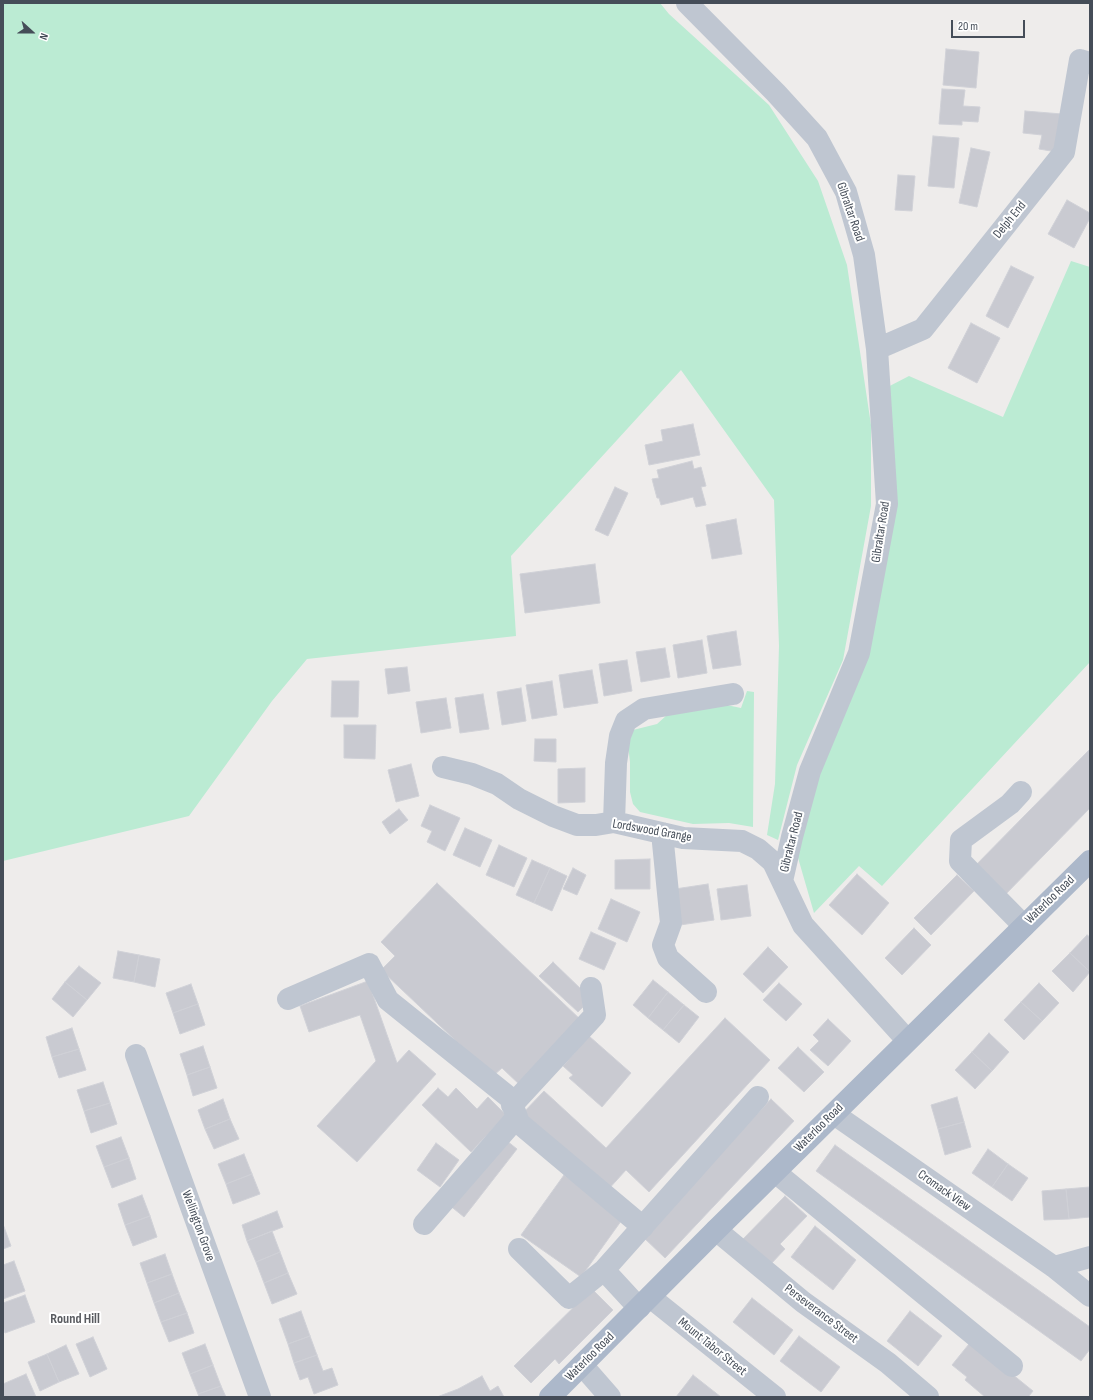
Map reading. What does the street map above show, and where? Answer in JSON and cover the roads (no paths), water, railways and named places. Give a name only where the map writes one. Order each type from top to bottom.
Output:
[{"type":"main road","name":"Waterloo Road","points":[[550,1397],[907,1040],[1090,861]]},
{"type":"street","name":"Gibraltar Road","points":[[687,3],[776,93],[817,138],[846,192],[864,255],[877,349],[887,504],[859,653],[810,771],[782,881],[803,925],[907,1040]]},
{"type":"street","name":"Delph End","points":[[877,349],[923,329],[1064,152],[1080,60],[1090,63]]},
{"type":"street","points":[[614,822],[616,763],[620,736],[626,721],[644,709],[733,694]]},
{"type":"street","name":"Lordswood Grange","points":[[443,767],[472,774],[497,784],[519,800],[553,816],[577,825],[596,825],[614,822],[700,840],[722,839],[742,841],[758,849],[773,862],[782,881]]},
{"type":"street","points":[[1021,792],[1010,804],[961,840],[960,861],[1024,926]]},
{"type":"street","points":[[662,833],[671,923],[663,945],[668,958],[706,992]]},
{"type":"street","points":[[288,999],[369,964],[388,1000],[510,1098],[519,1123],[643,1227]]},
{"type":"street","points":[[424,1224],[514,1111],[595,1014],[591,988]]},
{"type":"street","name":"Wellington Grove","points":[[136,1055],[260,1397]]},
{"type":"street","points":[[519,1249],[569,1298],[604,1270],[758,1097]]},
{"type":"street","name":"Cromack View","points":[[834,1114],[1054,1268],[1090,1296]]},
{"type":"street","points":[[775,1172],[1012,1366]]},
{"type":"street","name":"Perseverance Street","points":[[716,1230],[803,1302],[888,1363],[928,1397]]},
{"type":"street","points":[[1054,1268],[1090,1257]]},
{"type":"street","name":"Mount Tabor Street","points":[[604,1270],[644,1302],[775,1397]]},
{"type":"street","points":[[582,1365],[610,1397]]},
{"type":"district","name":"Round Hill","points":[[75,1319]]}]
